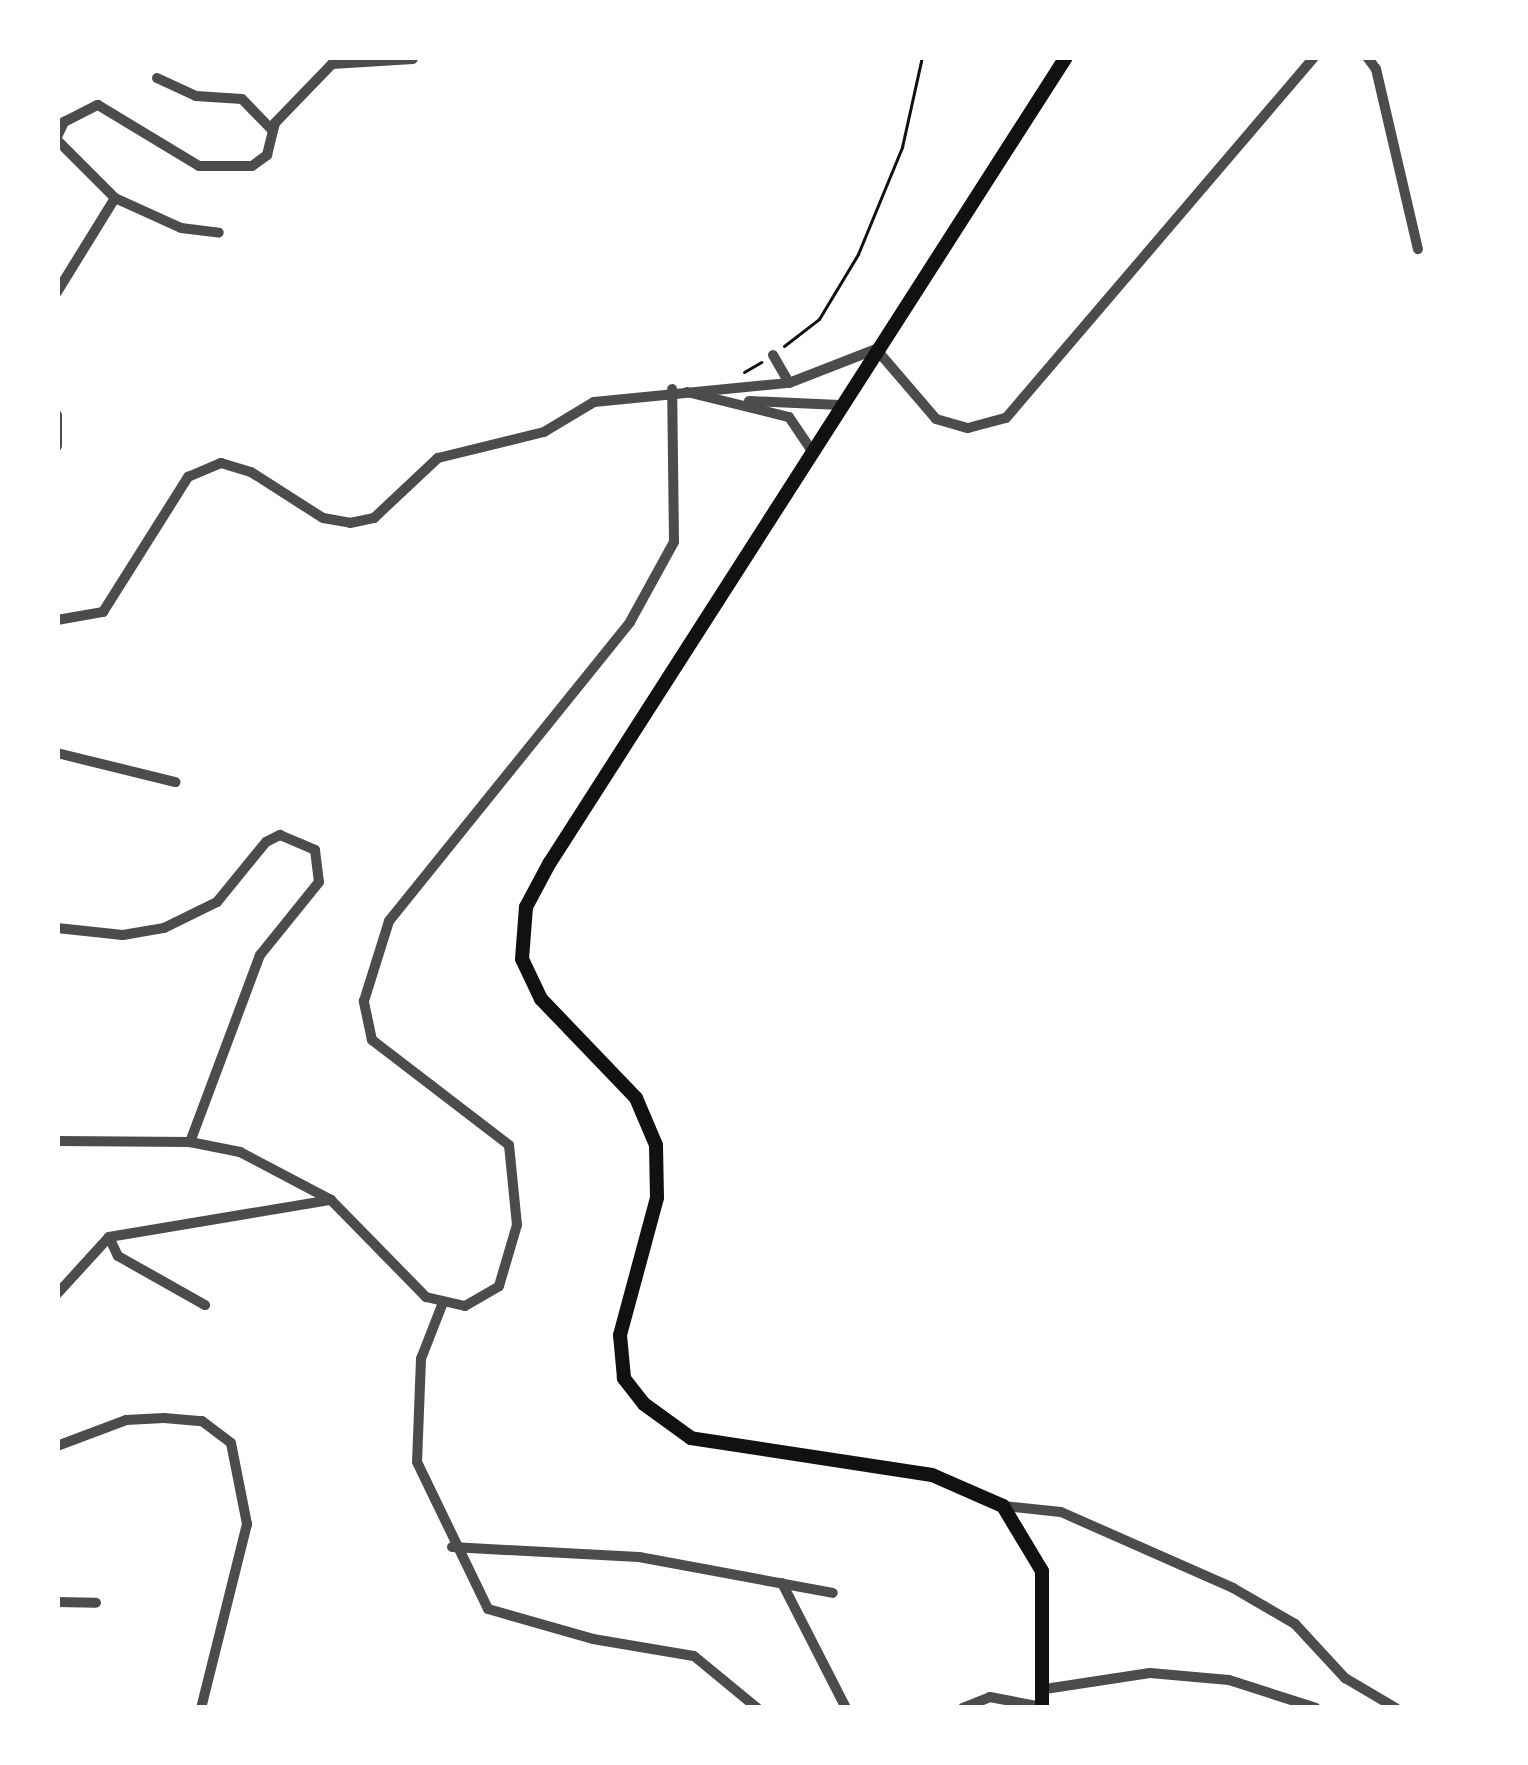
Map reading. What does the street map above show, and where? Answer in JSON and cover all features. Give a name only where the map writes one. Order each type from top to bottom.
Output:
[{"type":"main road","points":[[1042,1707],[1042,1570],[1003,1506],[932,1475],[691,1438],[644,1404],[624,1378],[620,1335],[657,1198],[656,1144],[635,1098],[541,1000],[521,959],[526,907],[549,864],[1066,57]]},
{"type":"street","points":[[57,620],[103,612],[188,477],[221,463],[251,472],[323,518],[350,523],[374,518],[438,458],[465,446],[544,432],[593,402],[672,389],[789,382],[877,350],[936,419],[968,428],[1006,418],[1314,57]]},
{"type":"street","points":[[1366,57],[1376,69],[1418,249]]},
{"type":"street","points":[[220,233],[181,228],[115,198],[57,139],[64,122],[98,105],[199,166],[224,172],[267,155],[272,130],[340,60],[413,59]]},
{"type":"street","points":[[158,78],[196,96],[242,99],[272,130]]},
{"type":"street","points":[[57,292],[115,198]]},
{"type":"street","points":[[773,355],[789,382]]},
{"type":"street","points":[[672,389],[789,417],[811,450]]},
{"type":"street","points":[[57,1141],[190,1142],[240,1152],[331,1200],[413,1288],[442,1305],[482,1300],[499,1286],[517,1225],[517,1168],[509,1145],[486,1120],[403,1070],[372,1040],[364,1001],[389,921],[630,622],[674,542],[672,389]]},
{"type":"street","points":[[728,400],[840,405]]},
{"type":"street","points":[[57,415],[57,446]]},
{"type":"street","points":[[57,753],[175,782]]},
{"type":"street","points":[[57,928],[123,935],[164,928],[217,902],[266,842],[280,836],[315,850],[319,882],[260,955],[190,1142]]},
{"type":"street","points":[[57,1294],[110,1237],[331,1200]]},
{"type":"street","points":[[110,1237],[118,1256],[206,1306]]},
{"type":"street","points":[[442,1305],[421,1359],[414,1437],[452,1547],[488,1609],[593,1640],[694,1655],[757,1708]]},
{"type":"street","points":[[57,1446],[126,1420],[164,1418],[202,1421],[231,1443],[247,1524],[201,1708]]},
{"type":"street","points":[[1003,1506],[1061,1512],[1233,1588],[1295,1624],[1345,1678],[1396,1708]]},
{"type":"street","points":[[452,1547],[639,1557],[833,1593]]},
{"type":"street","points":[[782,1583],[846,1708]]},
{"type":"street","points":[[57,1602],[96,1603]]},
{"type":"street","points":[[1045,1689],[1150,1673],[1229,1680],[1316,1708]]},
{"type":"street","points":[[963,1708],[990,1696],[1042,1707]]},
{"type":"path","points":[[724,384],[773,355],[819,319],[858,254],[902,147],[922,57]]}]
